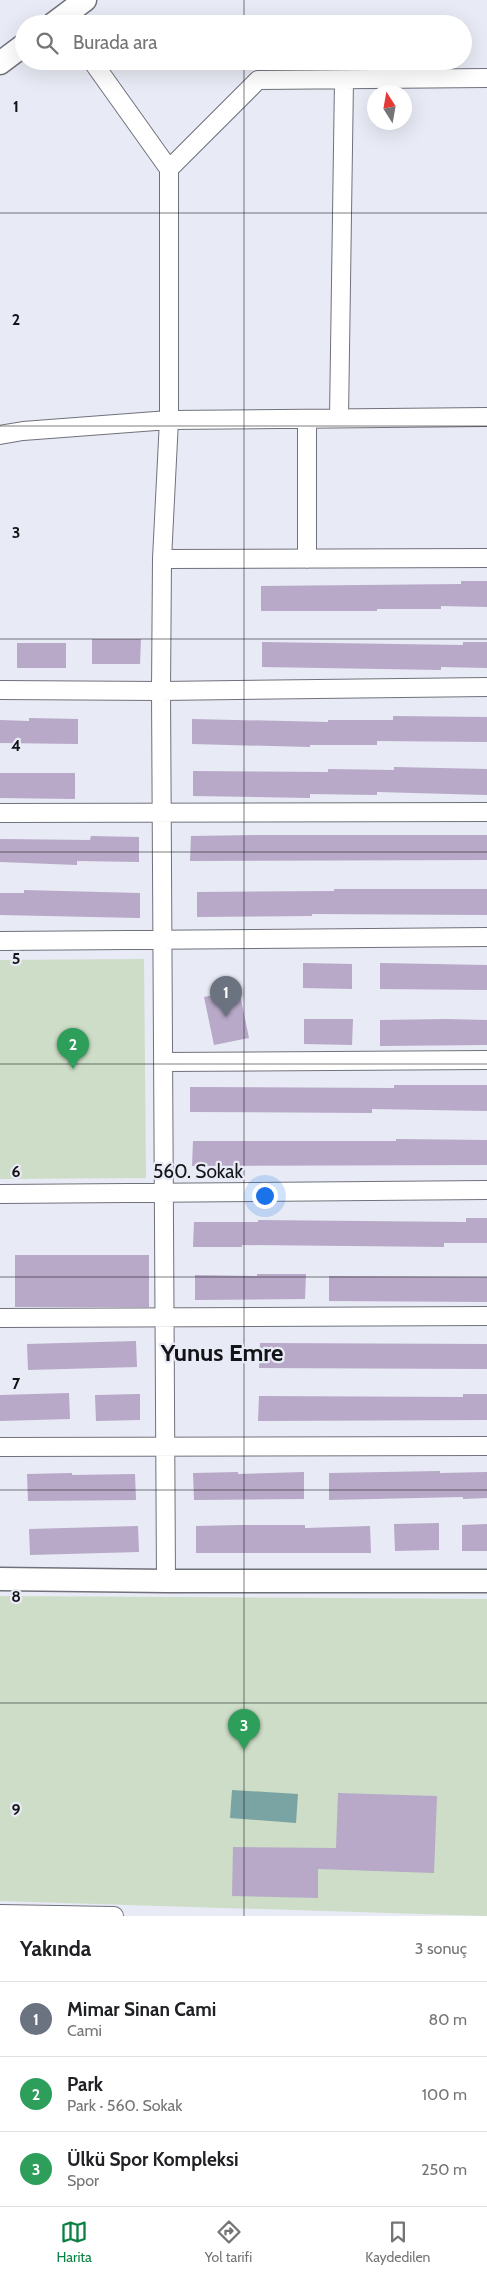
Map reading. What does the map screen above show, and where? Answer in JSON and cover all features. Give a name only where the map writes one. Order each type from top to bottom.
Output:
[{"type":"street","points":[[68,15],[85,0]]},
{"type":"street","points":[[0,63],[15,52]]},
{"type":"street","points":[[98,70],[169,169],[168,420],[162,559],[161,691],[164,941],[166,1581]]},
{"type":"street","points":[[169,169],[258,80],[487,78]]},
{"type":"street","points":[[339,418],[344,80]]},
{"type":"street","points":[[0,435],[23,431],[168,420],[487,417]]},
{"type":"street","points":[[307,419],[307,559]]},
{"type":"street","points":[[162,559],[487,558]]},
{"type":"street","points":[[0,690],[161,691],[487,687]]},
{"type":"street","points":[[0,813],[487,812]]},
{"type":"street","points":[[0,941],[487,937]]},
{"type":"street","points":[[164,1062],[487,1060]]},
{"type":"street","name":"560. Sokak","points":[[0,1194],[487,1190]]},
{"type":"street","points":[[0,1318],[487,1316]]},
{"type":"street","points":[[0,1447],[487,1446]]},
{"type":"street","points":[[0,1579],[487,1581]]},
{"type":"street","points":[[0,1914],[114,1916]]},
{"type":"shaded area","points":[[144,959],[146,1178],[0,1179],[0,960]]},
{"type":"shaded area","points":[[0,1596],[487,1599],[487,1916],[0,1901]]},
{"type":"shaded area","points":[[232,1790],[298,1794],[296,1823],[230,1818]]},
{"type":"building","points":[[461,581],[487,581],[487,607],[441,606],[441,609],[377,609],[377,611],[261,611],[261,586],[461,584]]},
{"type":"building","points":[[92,639],[141,639],[140,664],[92,664]]},
{"type":"building","points":[[262,642],[463,645],[463,642],[487,642],[487,668],[441,667],[441,670],[262,667]]},
{"type":"building","points":[[17,643],[66,643],[66,668],[17,668]]},
{"type":"building","points":[[393,716],[487,717],[487,742],[377,741],[377,745],[310,745],[310,747],[192,744],[192,719],[328,722],[328,720],[393,720]]},
{"type":"building","points":[[29,718],[78,719],[78,744],[0,743],[0,720],[29,721]]},
{"type":"building","points":[[394,767],[487,769],[487,795],[377,792],[377,795],[310,794],[310,798],[193,796],[193,771],[328,772],[328,769],[394,770]]},
{"type":"building","points":[[0,773],[75,773],[75,799],[0,798]]},
{"type":"building","points":[[487,835],[487,860],[190,861],[191,836]]},
{"type":"building","points":[[91,836],[139,837],[139,862],[77,861],[77,865],[0,862],[0,839],[90,840]]},
{"type":"building","points":[[334,889],[487,889],[487,915],[312,914],[312,916],[197,917],[197,892],[334,891]]},
{"type":"building","points":[[24,890],[140,893],[140,918],[0,915],[0,893],[24,893]]},
{"type":"building","points":[[303,963],[352,964],[352,989],[303,988]]},
{"type":"building","points":[[380,963],[487,965],[487,990],[380,989]]},
{"type":"building","points":[[239,990],[249,1038],[214,1045],[204,997]]},
{"type":"building","points":[[304,1019],[353,1019],[352,1045],[304,1044]]},
{"type":"building","points":[[380,1020],[487,1020],[487,1045],[380,1046]]},
{"type":"building","points":[[394,1085],[487,1085],[487,1111],[372,1109],[372,1113],[190,1112],[190,1087],[394,1088]]},
{"type":"building","points":[[396,1139],[487,1140],[487,1165],[192,1166],[193,1141],[396,1141]]},
{"type":"building","points":[[466,1218],[487,1218],[487,1243],[444,1243],[444,1247],[242,1245],[242,1247],[193,1247],[194,1222],[258,1222],[258,1220],[466,1222]]},
{"type":"building","points":[[15,1255],[149,1255],[149,1307],[15,1307]]},
{"type":"building","points":[[257,1274],[306,1274],[305,1299],[195,1300],[195,1275],[257,1276]]},
{"type":"building","points":[[329,1276],[487,1277],[487,1302],[329,1301]]},
{"type":"building","points":[[136,1341],[137,1367],[28,1370],[27,1344]]},
{"type":"building","points":[[260,1343],[487,1344],[487,1369],[259,1368]]},
{"type":"building","points":[[69,1393],[70,1419],[0,1421],[0,1395]]},
{"type":"building","points":[[140,1394],[140,1420],[96,1421],[95,1395]]},
{"type":"building","points":[[463,1394],[487,1394],[487,1420],[258,1421],[259,1396],[463,1397]]},
{"type":"building","points":[[440,1471],[440,1473],[487,1472],[487,1498],[329,1500],[329,1473]]},
{"type":"building","points":[[238,1472],[238,1474],[304,1472],[304,1499],[194,1500],[193,1473]]},
{"type":"building","points":[[72,1473],[72,1475],[135,1474],[136,1500],[28,1501],[27,1474]]},
{"type":"building","points":[[439,1523],[439,1550],[395,1551],[394,1524]]},
{"type":"building","points":[[487,1524],[487,1551],[462,1551],[462,1525]]},
{"type":"building","points":[[305,1525],[305,1528],[370,1526],[371,1553],[196,1553],[196,1526]]},
{"type":"building","points":[[138,1526],[139,1552],[30,1555],[29,1529]]},
{"type":"building","points":[[338,1793],[437,1796],[434,1873],[318,1869],[318,1898],[232,1896],[233,1847],[336,1848]]},
{"type":"place","name":"Mimar Sinan Cami","points":[[226,1017]]},
{"type":"place","name":"Park","points":[[73,1069]]},
{"type":"place","name":"Ülkü Spor Kompleksi","points":[[244,1750]]},
{"type":"district","name":"Yunus Emre","points":[[222,1352]]}]
